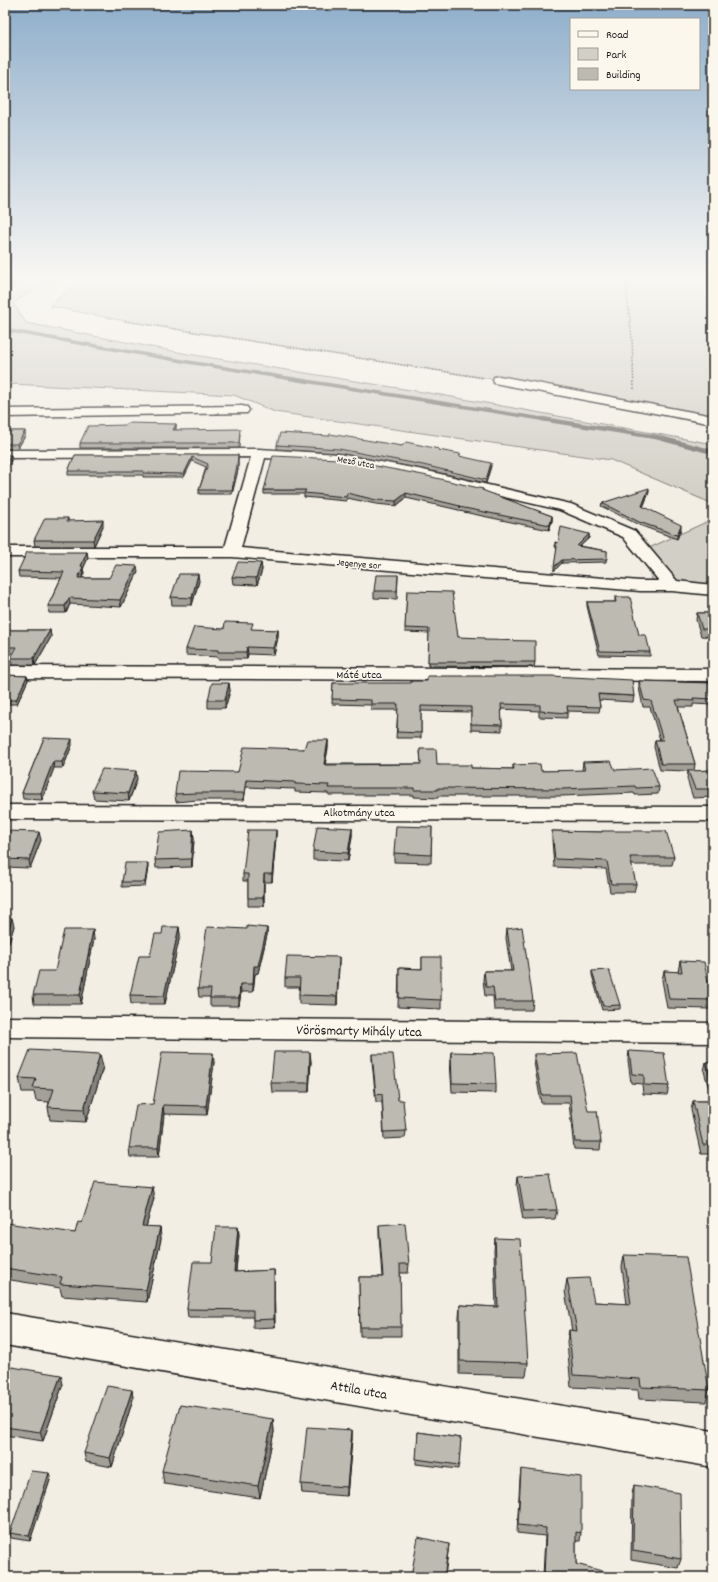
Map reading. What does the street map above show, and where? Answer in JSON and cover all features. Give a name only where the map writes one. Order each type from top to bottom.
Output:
[{"type":"street","points":[[499,380],[713,420]]},
{"type":"street","points":[[5,413],[242,410]]},
{"type":"street","points":[[232,552],[259,453]]},
{"type":"street","name":"Mező utca","points":[[5,454],[259,453],[339,458],[423,474],[565,507],[629,534],[672,586]]},
{"type":"street","name":"Jegenye sor","points":[[5,552],[232,552],[640,586],[672,586],[713,590]]},
{"type":"street","name":"Máté utca","points":[[5,672],[713,675]]},
{"type":"street","name":"Alkotmány utca","points":[[5,812],[713,814]]},
{"type":"street","name":"Vörösmarty Mihály utca","points":[[5,1026],[713,1033]]},
{"type":"street","name":"Attila utca","points":[[5,1329],[713,1449]]},
{"type":"path","points":[[314,351],[499,380]]},
{"type":"path","points":[[632,351],[633,405]]},
{"type":"green space","points":[[5,351],[171,351],[441,395],[713,444],[713,504],[611,460],[275,412],[234,395],[5,383]]},
{"type":"green space","points":[[314,351],[713,351],[713,420],[499,380]]},
{"type":"green space","points":[[713,519],[713,590],[656,588],[640,552]]},
{"type":"building","points":[[127,423],[176,424],[173,430],[240,429],[239,443],[80,443],[88,426],[126,425]]},
{"type":"building","points":[[5,431],[25,431],[17,444],[5,444]]},
{"type":"building","points":[[280,433],[329,436],[330,434],[402,446],[406,442],[461,454],[459,456],[491,463],[486,480],[423,465],[339,449],[277,445]]},
{"type":"building","points":[[5,455],[11,455],[5,465]]},
{"type":"building","points":[[75,455],[238,455],[232,490],[199,490],[208,464],[192,457],[184,474],[143,473],[144,471],[68,471]]},
{"type":"building","points":[[273,456],[339,459],[423,475],[483,489],[482,490],[552,516],[550,525],[459,507],[460,506],[406,493],[396,501],[376,500],[347,493],[346,497],[304,493],[306,490],[264,490]]},
{"type":"building","points":[[649,488],[642,506],[681,525],[677,535],[639,522],[602,503]]},
{"type":"building","points":[[45,518],[68,518],[67,521],[103,520],[93,540],[34,540]]},
{"type":"building","points":[[561,527],[589,534],[577,546],[607,551],[607,559],[562,560],[554,567],[557,547],[555,542],[558,543]]},
{"type":"building","points":[[27,552],[87,552],[78,578],[109,578],[116,565],[137,566],[120,600],[69,598],[65,606],[48,606],[64,572],[18,571]]},
{"type":"building","points":[[238,562],[261,563],[256,578],[232,577]]},
{"type":"building","points":[[179,574],[198,574],[192,598],[171,597]]},
{"type":"building","points":[[376,575],[398,575],[397,591],[374,591]]},
{"type":"building","points":[[407,591],[452,592],[458,637],[484,638],[484,640],[535,641],[535,662],[428,662],[429,629],[405,628]]},
{"type":"building","points":[[615,597],[630,597],[639,635],[646,635],[650,652],[600,651],[587,602],[616,602]]},
{"type":"building","points":[[697,613],[713,613],[713,629],[702,629]]},
{"type":"building","points":[[225,622],[253,623],[251,629],[278,630],[273,648],[247,647],[246,652],[218,652],[218,650],[186,649],[194,627],[224,629]]},
{"type":"building","points":[[5,630],[50,630],[34,658],[11,658],[17,647],[5,647]]},
{"type":"building","points":[[5,675],[27,676],[16,700],[5,700]]},
{"type":"building","points":[[427,676],[551,676],[632,680],[634,696],[598,694],[600,707],[567,706],[568,713],[540,711],[540,705],[501,704],[502,725],[471,724],[471,707],[421,706],[421,733],[397,732],[398,704],[371,704],[371,700],[332,699],[333,683],[411,683],[411,681],[427,681]]},
{"type":"building","points":[[639,681],[713,683],[713,699],[693,698],[694,701],[676,700],[695,764],[661,764],[655,740],[663,740],[651,701],[644,700]]},
{"type":"building","points":[[212,683],[229,683],[225,700],[208,700]]},
{"type":"building","points":[[44,738],[72,739],[62,762],[53,762],[41,793],[22,793]]},
{"type":"building","points":[[307,740],[328,740],[324,764],[326,765],[421,764],[420,749],[436,749],[437,765],[471,765],[471,768],[514,769],[513,765],[540,764],[541,771],[585,770],[583,762],[611,761],[615,770],[652,768],[659,787],[636,788],[635,786],[563,789],[438,788],[438,790],[414,790],[414,788],[328,788],[329,785],[246,780],[244,793],[175,794],[178,771],[238,772],[244,747],[304,749]]},
{"type":"building","points":[[102,769],[136,771],[128,793],[92,791]]},
{"type":"building","points":[[713,770],[713,789],[695,789],[688,771]]},
{"type":"building","points":[[317,826],[352,828],[348,853],[313,851]]},
{"type":"building","points":[[396,826],[432,827],[431,855],[394,853]]},
{"type":"building","points":[[193,830],[191,859],[155,860],[159,832]]},
{"type":"building","points":[[248,830],[276,830],[272,874],[264,874],[263,898],[248,898],[248,874],[243,874]]},
{"type":"building","points":[[5,831],[39,832],[29,860],[5,859]]},
{"type":"building","points":[[552,831],[666,831],[674,857],[630,857],[636,884],[611,884],[607,861],[555,859]]},
{"type":"building","points":[[710,832],[713,832],[713,841]]},
{"type":"building","points":[[125,863],[148,863],[145,882],[122,882]]},
{"type":"building","points":[[5,918],[12,918],[5,938]]},
{"type":"building","points":[[247,926],[267,928],[258,966],[254,966],[253,984],[240,984],[239,998],[210,998],[211,989],[198,989],[207,927],[247,929]]},
{"type":"building","points":[[163,927],[179,927],[164,996],[130,995],[139,956],[150,956],[155,934],[162,934]]},
{"type":"building","points":[[522,927],[533,1001],[495,1001],[493,987],[486,987],[484,971],[513,971],[507,929]]},
{"type":"building","points":[[64,930],[93,930],[80,995],[33,995],[39,971],[55,971]]},
{"type":"building","points":[[287,956],[339,957],[337,996],[299,995],[300,978],[285,978]]},
{"type":"building","points":[[422,957],[441,957],[441,1000],[399,998],[399,968],[422,969]]},
{"type":"building","points":[[680,961],[704,962],[712,1000],[669,999],[664,971],[682,972]]},
{"type":"building","points":[[609,970],[620,1005],[603,1006],[592,971]]},
{"type":"building","points":[[30,1050],[100,1054],[84,1109],[48,1107],[54,1089],[33,1088],[36,1079],[19,1078]]},
{"type":"building","points":[[629,1051],[664,1053],[669,1086],[644,1085],[644,1075],[632,1074]]},
{"type":"building","points":[[162,1052],[213,1053],[206,1106],[163,1105],[158,1148],[129,1148],[136,1105],[153,1104]]},
{"type":"building","points":[[274,1052],[310,1052],[309,1083],[271,1083]]},
{"type":"building","points":[[451,1052],[494,1053],[496,1084],[452,1083]]},
{"type":"building","points":[[577,1053],[588,1111],[597,1111],[601,1142],[575,1142],[570,1095],[542,1095],[534,1054]]},
{"type":"building","points":[[372,1054],[393,1054],[398,1100],[403,1100],[406,1131],[384,1132],[382,1094],[376,1095]]},
{"type":"building","points":[[706,1062],[713,1063],[713,1084],[712,1084]]},
{"type":"building","points":[[693,1101],[713,1101],[713,1145],[703,1145]]},
{"type":"building","points":[[550,1174],[557,1210],[524,1211],[518,1176]]},
{"type":"building","points":[[95,1182],[152,1187],[142,1226],[160,1227],[146,1290],[60,1284],[62,1277],[5,1268],[6,1223],[75,1233],[78,1222],[82,1223]]},
{"type":"building","points":[[405,1223],[409,1264],[400,1264],[401,1327],[360,1327],[359,1277],[383,1277],[379,1225]]},
{"type":"building","points":[[216,1227],[238,1227],[234,1272],[274,1270],[274,1319],[253,1320],[253,1310],[187,1309],[193,1262],[212,1262]]},
{"type":"building","points":[[495,1238],[520,1239],[528,1363],[460,1361],[460,1305],[498,1307]]},
{"type":"building","points":[[624,1255],[686,1257],[709,1390],[641,1387],[640,1379],[573,1375],[569,1330],[577,1331],[567,1279],[589,1278],[594,1302],[631,1304]]},
{"type":"building","points":[[12,1367],[61,1375],[40,1432],[5,1427],[5,1386]]},
{"type":"building","points":[[107,1386],[132,1390],[110,1458],[84,1453]]},
{"type":"building","points":[[180,1405],[273,1419],[258,1486],[162,1471]]},
{"type":"building","points":[[307,1427],[352,1430],[347,1487],[301,1484]]},
{"type":"building","points":[[418,1432],[461,1438],[459,1465],[416,1459]]},
{"type":"building","points":[[521,1469],[581,1477],[581,1533],[576,1532],[576,1564],[613,1574],[613,1577],[544,1577],[546,1528],[518,1525]]},
{"type":"building","points":[[31,1471],[49,1473],[29,1536],[10,1533]]},
{"type":"building","points":[[634,1485],[680,1493],[681,1559],[633,1551]]},
{"type":"building","points":[[418,1537],[449,1544],[444,1577],[411,1577]]},
{"type":"waterway","points":[[124,351],[548,420]]},
{"type":"waterway","points":[[542,419],[656,437],[713,452]]}]
